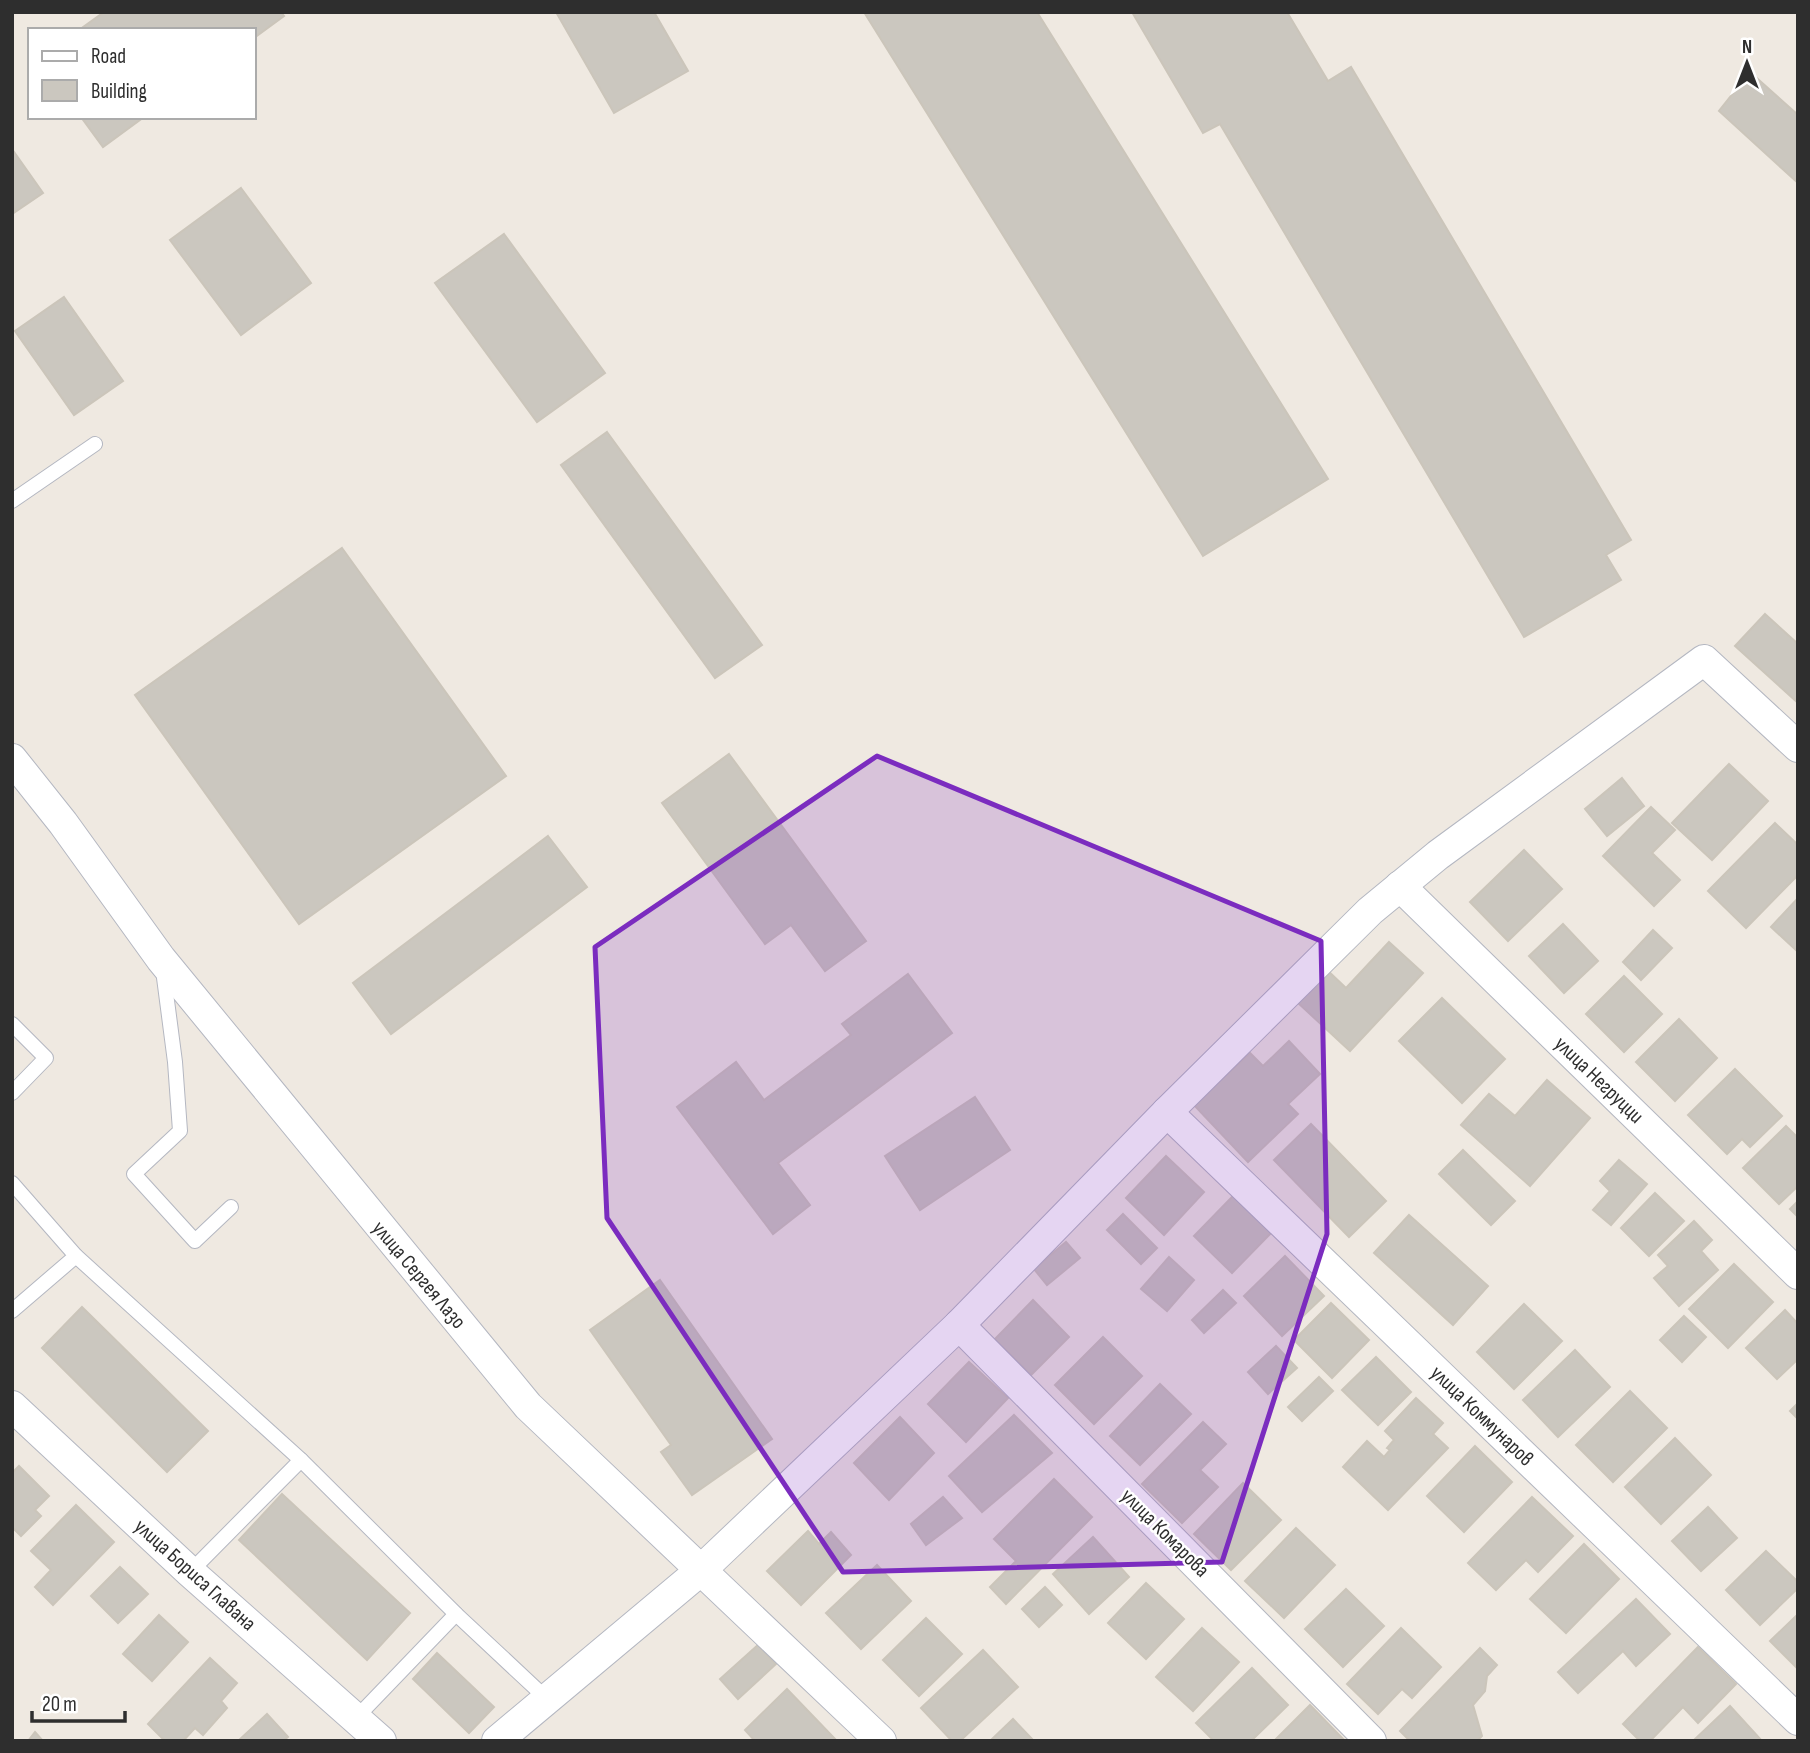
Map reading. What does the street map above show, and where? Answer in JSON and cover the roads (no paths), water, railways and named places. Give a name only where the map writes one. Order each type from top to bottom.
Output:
[{"type":"street","points":[[497,1741],[700,1571],[959,1325],[1167,1112],[1370,911],[1438,855],[1704,660],[1798,747]]},
{"type":"street","name":"улица Сергея Лазо","points":[[12,759],[63,823],[161,959],[528,1406],[881,1741]]},
{"type":"street","name":"улица Негруцци","points":[[1400,886],[1798,1274]]},
{"type":"street","name":"улица Коммунаров","points":[[1167,1112],[1798,1720]]},
{"type":"street","name":"улица Комарова","points":[[959,1325],[1371,1741]]},
{"type":"street","name":"улица Бориса Главана","points":[[12,1406],[190,1572],[381,1741]]},
{"type":"lane","points":[[12,501],[95,444]]},
{"type":"lane","points":[[161,959],[175,1062],[180,1131],[134,1174],[195,1241],[231,1207]]},
{"type":"lane","points":[[12,1024],[46,1058],[12,1093]]},
{"type":"lane","points":[[12,1183],[76,1256],[302,1460],[456,1614],[547,1699]]},
{"type":"lane","points":[[12,1311],[76,1256]]},
{"type":"lane","points":[[190,1572],[302,1460]]},
{"type":"lane","points":[[356,1718],[456,1614]]}]
